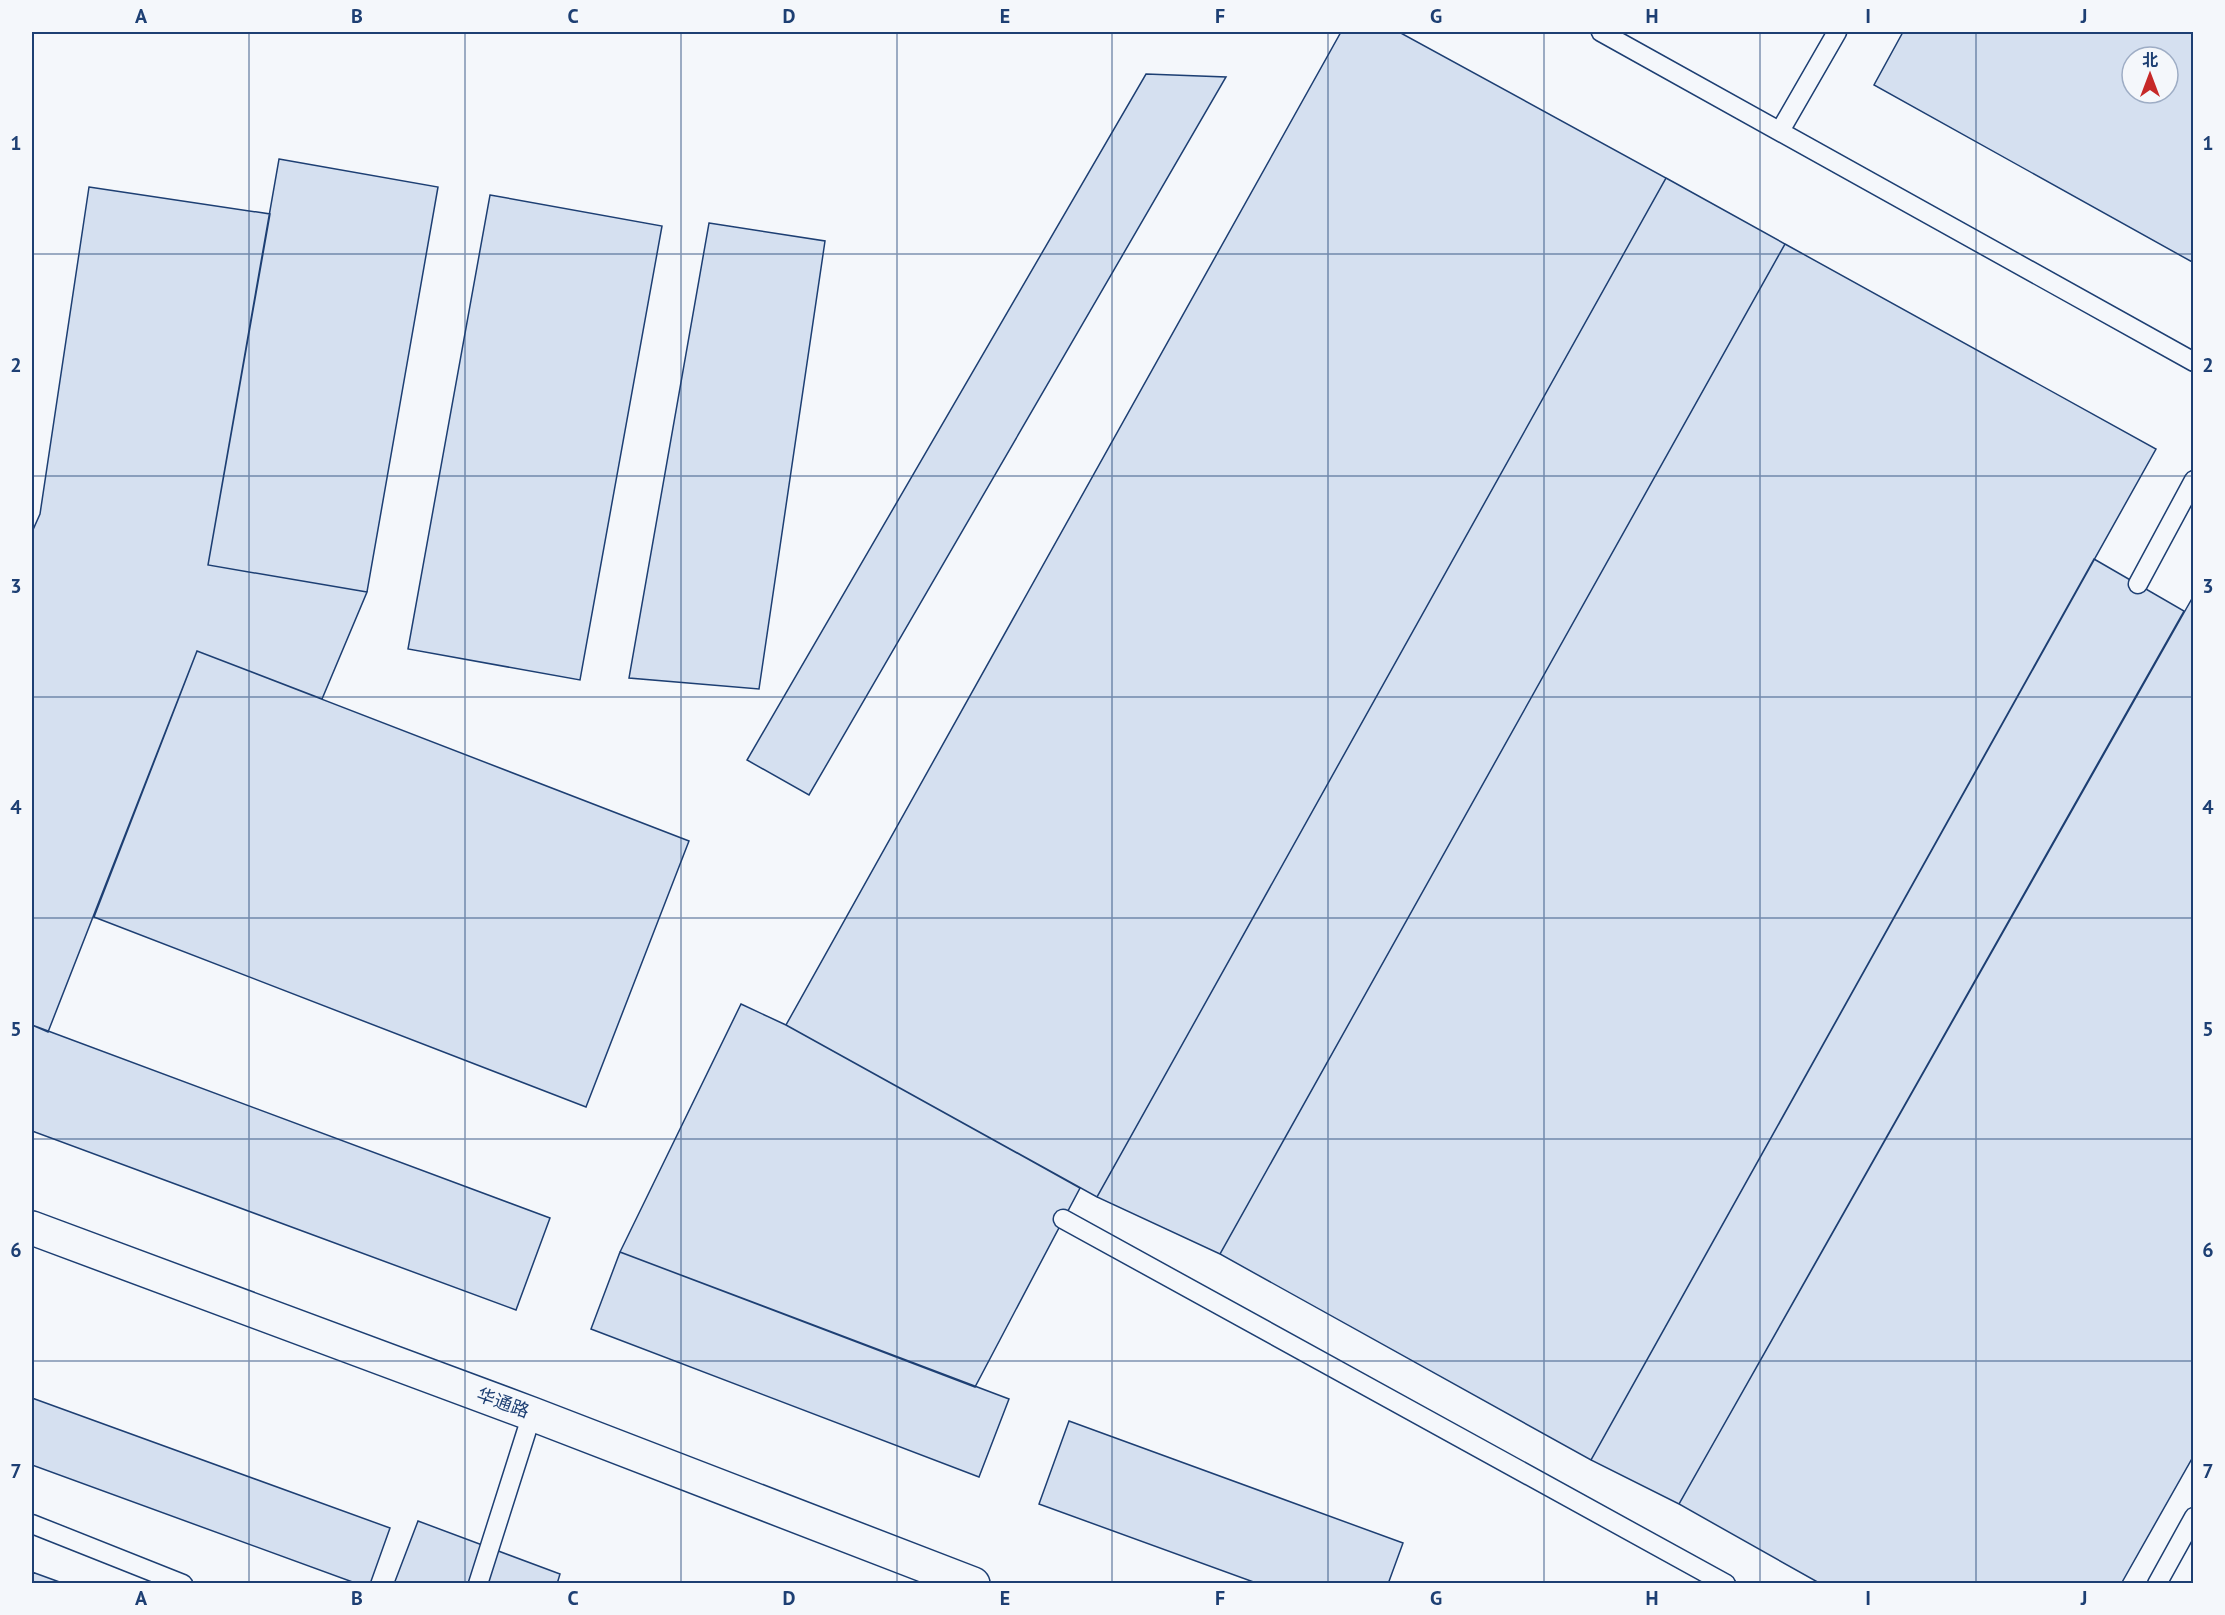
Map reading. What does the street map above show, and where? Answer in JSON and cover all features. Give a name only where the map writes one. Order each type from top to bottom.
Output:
[{"type":"street","name":"华通路","points":[[32,1228],[532,1414],[974,1584]]},
{"type":"lane","points":[[1601,32],[2193,362]]},
{"type":"lane","points":[[1780,131],[1837,32]]},
{"type":"lane","points":[[2138,584],[2193,480]]},
{"type":"lane","points":[[1063,1219],[1726,1584]]},
{"type":"lane","points":[[478,1584],[532,1414]]},
{"type":"lane","points":[[2157,1584],[2193,1517]]},
{"type":"lane","points":[[32,1524],[183,1584]]},
{"type":"building","points":[[1341,32],[1399,32],[1666,178],[1097,1197],[786,1025]]},
{"type":"building","points":[[1903,32],[2194,32],[2194,263],[1874,85]]},
{"type":"building","points":[[1146,74],[1226,77],[809,795],[747,760]]},
{"type":"building","points":[[279,159],[438,187],[367,592],[208,565]]},
{"type":"building","points":[[1666,178],[1785,244],[1220,1254],[1097,1197]]},
{"type":"building","points":[[89,187],[270,214],[208,565],[367,592],[322,699],[197,651],[48,1032],[32,1025],[32,532],[40,514]]},
{"type":"building","points":[[490,195],[662,226],[580,680],[408,649]]},
{"type":"building","points":[[709,223],[825,241],[759,689],[629,678]]},
{"type":"building","points":[[1785,244],[2156,449],[1591,1460],[1220,1254]]},
{"type":"building","points":[[2094,559],[2184,611],[1679,1504],[1591,1460]]},
{"type":"building","points":[[2194,595],[2194,1455],[2121,1584],[1821,1584],[1679,1504]]},
{"type":"building","points":[[197,651],[689,841],[586,1107],[94,917]]},
{"type":"building","points":[[741,1004],[786,1025],[1080,1188],[975,1387],[620,1252]]},
{"type":"building","points":[[32,1025],[550,1218],[516,1310],[32,1131]]},
{"type":"building","points":[[620,1252],[1009,1399],[979,1477],[591,1329]]},
{"type":"building","points":[[32,1398],[390,1528],[370,1584],[358,1584],[32,1465]]},
{"type":"building","points":[[1069,1421],[1403,1543],[1388,1584],[1259,1584],[1039,1504]]},
{"type":"building","points":[[418,1521],[560,1574],[557,1584],[394,1584]]},
{"type":"building","points":[[32,1572],[65,1584],[32,1584]]}]
